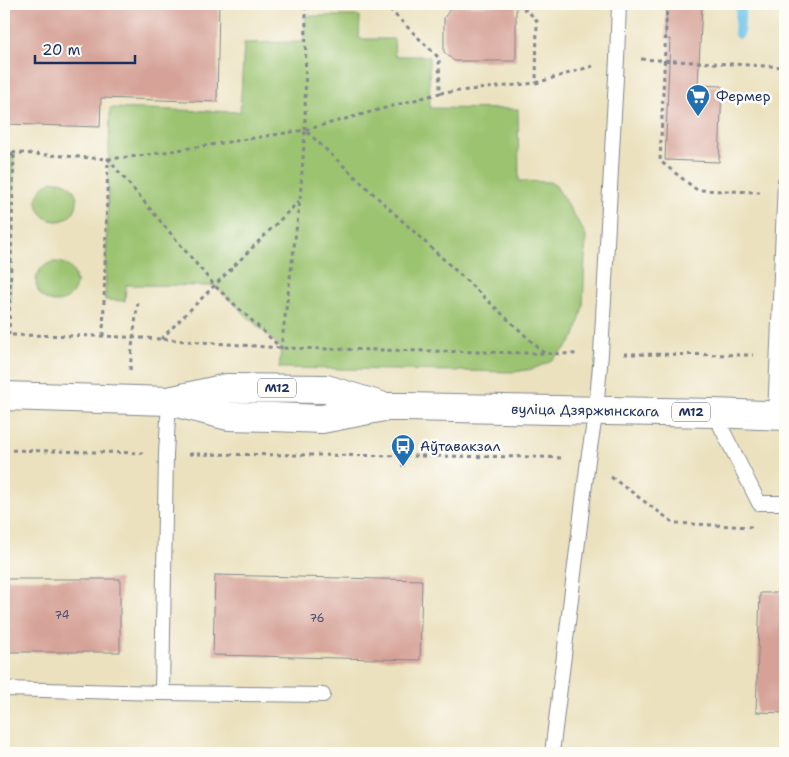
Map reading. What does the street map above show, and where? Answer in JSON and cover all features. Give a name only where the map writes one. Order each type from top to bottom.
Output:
[{"type":"main road","name":"М12","points":[[4,396],[169,401]]},
{"type":"main road","name":"вуліца Дзяржынскага","points":[[169,401],[228,416],[322,419],[384,407],[596,410],[780,416]]},
{"type":"lane","points":[[552,753],[588,460],[596,410],[601,354],[619,4]]},
{"type":"lane","points":[[780,416],[777,355],[785,182]]},
{"type":"lane","points":[[162,693],[166,454],[169,401]]},
{"type":"lane","points":[[714,413],[759,503],[785,503]]},
{"type":"lane","points":[[4,689],[323,695]]},
{"type":"path","points":[[281,348],[300,200],[305,130],[306,4]]},
{"type":"path","points":[[4,152],[108,159],[139,156],[305,130],[440,93],[439,58],[384,4]]},
{"type":"path","points":[[667,4],[660,161],[697,190],[785,193]]},
{"type":"path","points":[[388,8],[516,6],[528,11],[537,21],[536,83]]},
{"type":"path","points":[[305,130],[544,353]]},
{"type":"path","points":[[4,161],[14,153]]},
{"type":"path","points":[[9,335],[14,153]]},
{"type":"path","points":[[108,159],[215,286],[281,348]]},
{"type":"path","points":[[103,336],[108,159]]},
{"type":"path","points":[[161,339],[300,200]]},
{"type":"path","points":[[128,400],[138,302]]},
{"type":"path","points":[[4,335],[103,336],[281,348],[777,355]]},
{"type":"path","points":[[4,450],[270,456],[541,457],[588,460],[674,523],[757,527]]},
{"type":"green space","points":[[306,16],[360,16],[359,39],[394,39],[395,56],[429,56],[430,108],[518,109],[519,181],[550,182],[556,186],[586,235],[583,307],[575,336],[567,347],[549,362],[533,369],[514,372],[279,368],[281,348],[215,286],[126,285],[125,301],[105,300],[110,108],[240,112],[244,43],[303,42]]},
{"type":"green space","points":[[4,152],[14,153],[9,335],[4,336]]},
{"type":"green space","points":[[61,181],[68,184],[74,190],[77,201],[76,209],[68,218],[61,221],[53,221],[46,218],[38,209],[37,197],[40,190],[49,182]]},
{"type":"green space","points":[[60,262],[67,265],[73,271],[76,282],[75,290],[67,299],[60,302],[52,302],[45,299],[37,290],[36,278],[39,271],[48,263]]},
{"type":"building","points":[[4,4],[219,4],[217,102],[101,98],[100,127],[4,124]]},
{"type":"building","points":[[667,4],[702,4],[698,85],[722,86],[719,162],[665,160],[670,39],[665,39]]},
{"type":"building","points":[[516,5],[516,61],[454,61],[444,52],[444,18],[452,6]]},
{"type":"building","points":[[215,575],[422,580],[420,660],[213,655]]},
{"type":"building","points":[[4,579],[120,579],[120,652],[4,652]]},
{"type":"building","points":[[760,593],[785,593],[785,713],[756,712]]},
{"type":"waterway","points":[[739,34],[741,4]]},
{"type":"place","name":"Фермер","points":[[698,117]]},
{"type":"place","name":"Аўтавакзал","points":[[403,467]]}]
